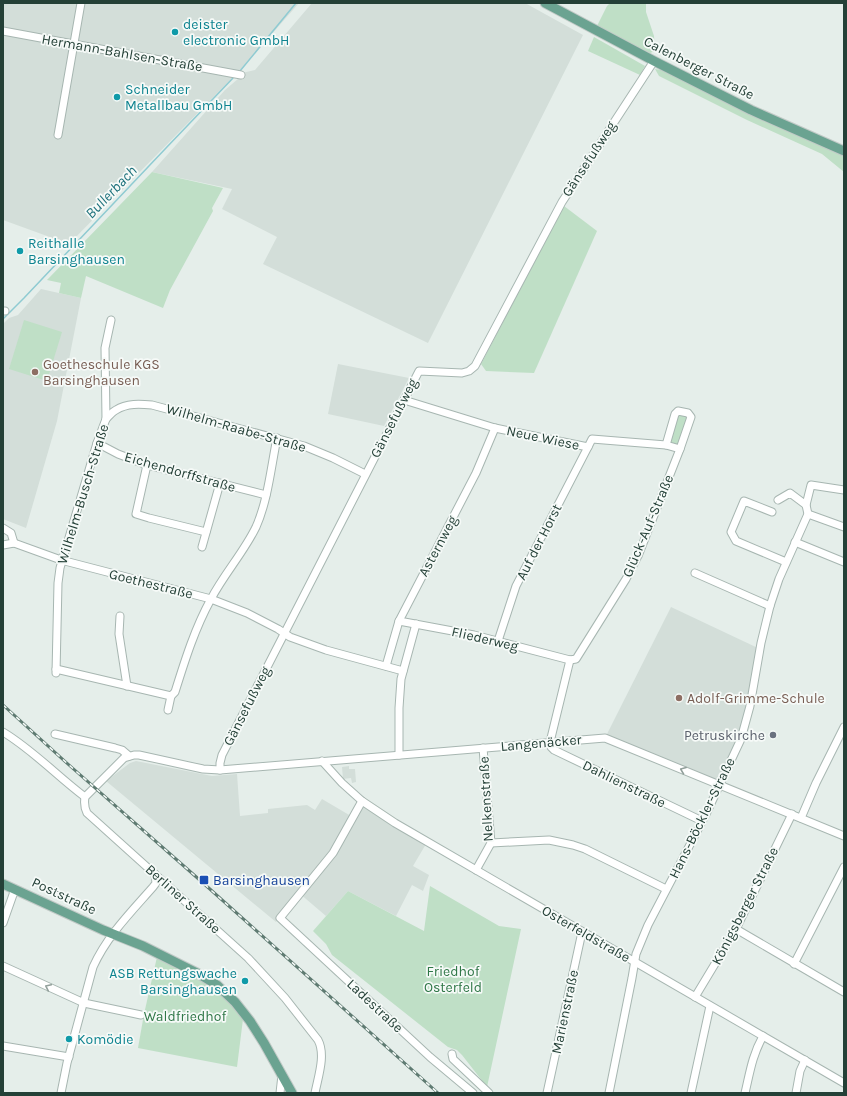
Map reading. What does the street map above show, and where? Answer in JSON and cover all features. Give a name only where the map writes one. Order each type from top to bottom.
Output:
[{"type":"main road","name":"Calenberger Straße","points":[[545,3],[654,61],[751,110],[844,151]]},
{"type":"main road","name":"Poststraße","points":[[3,884],[143,946],[181,964],[217,985],[235,1002],[257,1031],[292,1093]]},
{"type":"street","points":[[58,135],[81,3]]},
{"type":"street","name":"Hermann-Bahlsen-Straße","points":[[3,31],[240,75]]},
{"type":"street","name":"Gänsefußweg","points":[[220,770],[222,755],[419,371],[462,373],[469,371],[475,366],[562,202],[654,61]]},
{"type":"street","name":"Wilhelm-Busch-Straße","points":[[111,320],[105,348],[106,419],[97,443],[61,560],[58,583],[56,671],[127,686]]},
{"type":"street","name":"Neue Wiese","points":[[404,400],[495,428],[588,447],[592,439],[666,445],[680,449]]},
{"type":"street","name":"Wilhelm-Raabe-Straße","points":[[106,419],[116,410],[128,405],[152,405],[304,446],[365,474]]},
{"type":"street","name":"Glück-Auf-Straße","points":[[570,660],[576,659],[626,579],[638,556],[680,449],[691,417],[688,413],[678,411],[675,414],[666,445]]},
{"type":"street","name":"Asternweg","points":[[386,666],[399,621],[476,473],[495,428]]},
{"type":"street","points":[[168,710],[170,696],[174,692],[191,641],[211,599],[256,527],[265,502],[277,438]]},
{"type":"street","name":"Eichendorffstraße","points":[[97,443],[118,454],[147,465],[266,495]]},
{"type":"street","name":"Auf der Horst","points":[[498,641],[516,586],[588,447]]},
{"type":"street","points":[[147,465],[136,514],[206,532]]},
{"type":"street","points":[[202,547],[220,483]]},
{"type":"street","points":[[844,490],[811,485],[806,505],[808,514],[844,527]]},
{"type":"street","points":[[778,500],[790,493],[806,505]]},
{"type":"street","points":[[772,512],[744,501],[731,532],[736,541],[786,562]]},
{"type":"street","name":"Hans-Böckler-Straße","points":[[609,1093],[636,954],[648,925],[702,821],[741,739],[750,706],[761,643],[770,606],[786,562],[808,514]]},
{"type":"street","points":[[3,528],[11,533],[14,543],[3,545]]},
{"type":"street","points":[[795,542],[844,562]]},
{"type":"street","name":"Goethestraße","points":[[14,543],[61,560],[211,599],[247,613],[290,637],[326,650],[403,671]]},
{"type":"street","points":[[695,573],[770,606]]},
{"type":"street","points":[[120,616],[119,634],[127,686],[170,696]]},
{"type":"street","name":"Fliederweg","points":[[399,621],[498,641],[570,660]]},
{"type":"street","points":[[399,755],[399,708],[403,671],[416,624]]},
{"type":"street","points":[[550,742],[570,660]]},
{"type":"street","points":[[801,818],[816,783],[844,727]]},
{"type":"street","points":[[3,732],[40,758],[85,797],[118,764],[129,756],[122,750],[55,734]]},
{"type":"street","name":"Langenäcker","points":[[129,756],[140,755],[203,769],[220,770],[605,738],[844,836]]},
{"type":"street","name":"Dahlienstraße","points":[[550,742],[551,747],[554,750],[702,821]]},
{"type":"street","name":"Nelkenstraße","points":[[476,870],[491,843],[483,748]]},
{"type":"street","points":[[334,760],[335,775]]},
{"type":"street","name":"Osterfeldstraße","points":[[322,761],[342,783],[362,800],[395,823],[844,1083]]},
{"type":"street","name":"Berliner Straße","points":[[85,797],[84,808],[87,813],[253,963],[285,998],[318,1040],[322,1052],[315,1093]]},
{"type":"street","name":"Ladestraße","points":[[362,800],[333,853],[280,918],[430,1057],[473,1093]]},
{"type":"street","name":"Königsberger Straße","points":[[696,997],[736,929],[792,814]]},
{"type":"street","points":[[491,843],[549,840],[573,845],[585,849],[666,889]]},
{"type":"street","points":[[794,964],[844,867]]},
{"type":"street","points":[[61,1093],[69,1056],[99,954],[113,934],[156,883],[155,874]]},
{"type":"street","points":[[3,923],[15,889]]},
{"type":"street","points":[[736,929],[844,992]]},
{"type":"street","name":"Marienstraße","points":[[548,1093],[582,932]]},
{"type":"street","points":[[3,966],[84,1003],[140,1015]]},
{"type":"street","points":[[691,1093],[710,1006]]},
{"type":"street","points":[[745,1093],[752,1061],[757,1047],[764,1036]]},
{"type":"street","points":[[3,1046],[69,1056]]},
{"type":"street","points":[[452,1054],[453,1059],[489,1093]]},
{"type":"street","points":[[796,1093],[800,1072],[805,1060]]},
{"type":"street","points":[[280,1093],[282,1076]]},
{"type":"shaded area","points":[[3,3],[299,3],[241,69],[69,244],[3,220]]},
{"type":"shaded area","points":[[312,3],[525,3],[583,35],[428,343],[263,264],[277,237],[222,209],[232,189],[152,172],[242,73],[255,70]]},
{"type":"shaded area","name":"Goetheschule KGS Barsinghausen","points":[[41,289],[81,298],[57,421],[26,528],[3,519],[3,324],[9,318],[18,315]]},
{"type":"shaded area","points":[[338,364],[409,378],[384,426],[328,414]]},
{"type":"shaded area","name":"Adolf-Grimme-Schule","points":[[671,607],[760,649],[741,739],[719,785],[605,738]]},
{"type":"shaded area","points":[[136,761],[212,776],[237,774],[240,816],[268,813],[268,809],[307,805],[315,810],[322,799],[356,819],[364,805],[426,844],[413,866],[429,875],[423,891],[412,885],[396,916],[348,891],[326,916],[299,893],[276,922],[106,781],[130,763]]},
{"type":"shaded area","points":[[349,766],[349,769],[355,769],[356,782],[352,783],[351,778],[343,779],[342,767]]},
{"type":"green space","points":[[610,3],[646,3],[646,12],[654,36],[655,51],[650,53],[597,26]]},
{"type":"green space","points":[[594,37],[645,66],[640,75],[588,51]]},
{"type":"green space","points":[[655,69],[661,70],[746,111],[844,154],[844,172],[822,154],[747,120],[659,76]]},
{"type":"green space","points":[[152,172],[223,188],[212,208],[213,211],[170,290],[163,308],[86,276],[81,298],[59,293],[61,283],[47,280]]},
{"type":"green space","points":[[564,206],[597,231],[534,373],[486,371],[481,364]]},
{"type":"green space","points":[[24,320],[62,332],[47,381],[9,369]]},
{"type":"green space","points":[[675,414],[691,417],[680,449],[666,445]]},
{"type":"green space","name":"Friedhof Osterfeld","points":[[430,886],[499,926],[521,929],[487,1087],[457,1050],[448,1047],[332,955],[326,944],[313,931],[348,891],[424,931]]},
{"type":"green space","name":"Waldfriedhof","points":[[157,957],[209,984],[231,1003],[243,1019],[237,1067],[138,1048]]},
{"type":"waterway","name":"Bullerbach","points":[[240,71],[296,3]]},
{"type":"waterway","name":"Bullerbach","points":[[3,319],[233,78]]},
{"type":"railway","points":[[3,705],[438,1093]]},
{"type":"place","name":"deister electronic GmbH","points":[[175,32]]},
{"type":"place","name":"Schneider Metallbau GmbH","points":[[117,97]]},
{"type":"place","name":"Reithalle Barsinghausen","points":[[20,251]]},
{"type":"place","name":"Goetheschule KGS Barsinghausen","points":[[35,372]]},
{"type":"place","name":"Adolf-Grimme-Schule","points":[[679,698]]},
{"type":"place","name":"Petruskirche","points":[[773,735]]},
{"type":"place","name":"Barsinghausen","points":[[204,880]]},
{"type":"place","name":"ASB Rettungswache Barsinghausen","points":[[245,981]]},
{"type":"place","name":"Komödie","points":[[69,1039]]}]
